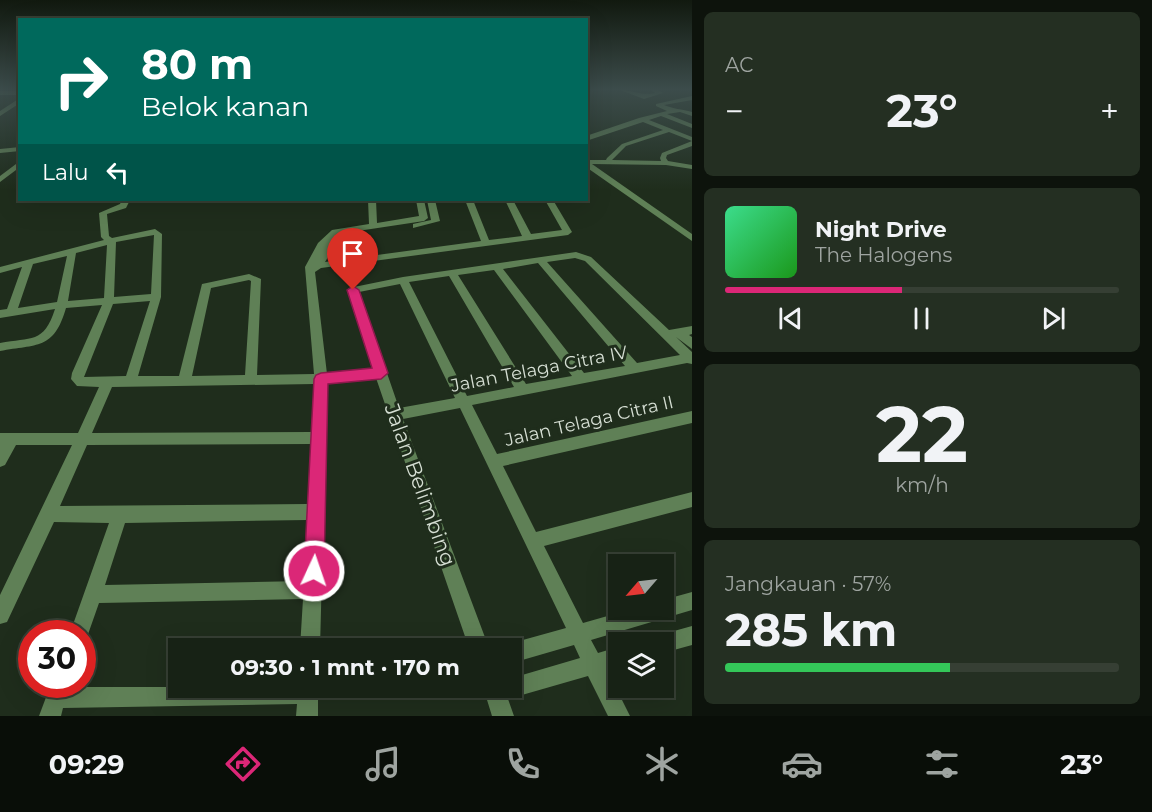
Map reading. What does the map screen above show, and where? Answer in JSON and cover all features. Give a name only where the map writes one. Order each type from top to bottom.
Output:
[{"type":"street","points":[[588,139],[629,123]]},
{"type":"street","points":[[652,123],[692,141]]},
{"type":"street","points":[[609,159],[624,145],[669,130]]},
{"type":"street","points":[[666,163],[663,158],[664,154],[692,141]]},
{"type":"street","points":[[0,151],[18,149]]},
{"type":"street","points":[[588,157],[692,167]]},
{"type":"street","points":[[588,163],[646,162]]},
{"type":"street","points":[[588,164],[692,238]]},
{"type":"street","points":[[0,180],[18,166]]},
{"type":"street","points":[[112,241],[105,237],[103,213],[123,206],[126,201]]},
{"type":"street","points":[[372,201],[373,226]]},
{"type":"street","points":[[311,638],[321,379],[313,268],[335,232],[424,218],[420,201]]},
{"type":"street","points":[[328,242],[345,236],[429,224],[436,221],[431,201]]},
{"type":"street","points":[[469,201],[486,243]]},
{"type":"street","points":[[510,201],[528,238]]},
{"type":"street","points":[[313,268],[568,232],[550,201]]},
{"type":"street","points":[[0,270],[119,238],[158,232],[156,297],[131,380]]},
{"type":"street","points":[[112,241],[109,302],[78,373],[77,379],[81,382],[321,379],[381,373]]},
{"type":"street","points":[[0,347],[47,336],[52,331],[61,305],[72,252]]},
{"type":"street","points":[[620,716],[403,280],[576,255],[588,259],[666,335],[691,354]]},
{"type":"street","points":[[540,260],[635,369]]},
{"type":"street","points":[[5,313],[29,262]]},
{"type":"street","points":[[496,266],[582,379]]},
{"type":"street","points":[[452,273],[523,390]]},
{"type":"street","points":[[185,380],[206,286],[249,277],[256,279],[251,380]]},
{"type":"street","name":"Jalan Belimbing","points":[[403,280],[353,291],[475,638]]},
{"type":"street","points":[[5,313],[61,305],[156,297]]},
{"type":"street","points":[[666,335],[692,330]]},
{"type":"street","points":[[679,332],[691,354]]},
{"type":"street","name":"Jalan Telaga Citra IV","points":[[395,415],[635,369],[691,354]]},
{"type":"street","points":[[0,615],[49,514],[108,381]]},
{"type":"street","name":"Jalan Telaga Citra II","points":[[494,460],[692,417]]},
{"type":"street","points":[[0,460],[7,439],[320,438]]},
{"type":"street","points":[[532,540],[692,499]]},
{"type":"street","points":[[49,514],[316,513]]},
{"type":"street","points":[[83,620],[120,515]]},
{"type":"street","points":[[92,594],[313,590]]},
{"type":"street","points":[[522,650],[692,601]]},
{"type":"street","points":[[674,641],[692,635]]},
{"type":"street","points":[[522,683],[608,660]]},
{"type":"street","points":[[56,699],[168,695]]},
{"type":"street","points":[[307,716],[308,698]]},
{"type":"street","points":[[497,698],[503,716]]},
{"type":"route","points":[[314,571],[321,379],[381,373],[353,290]]}]
